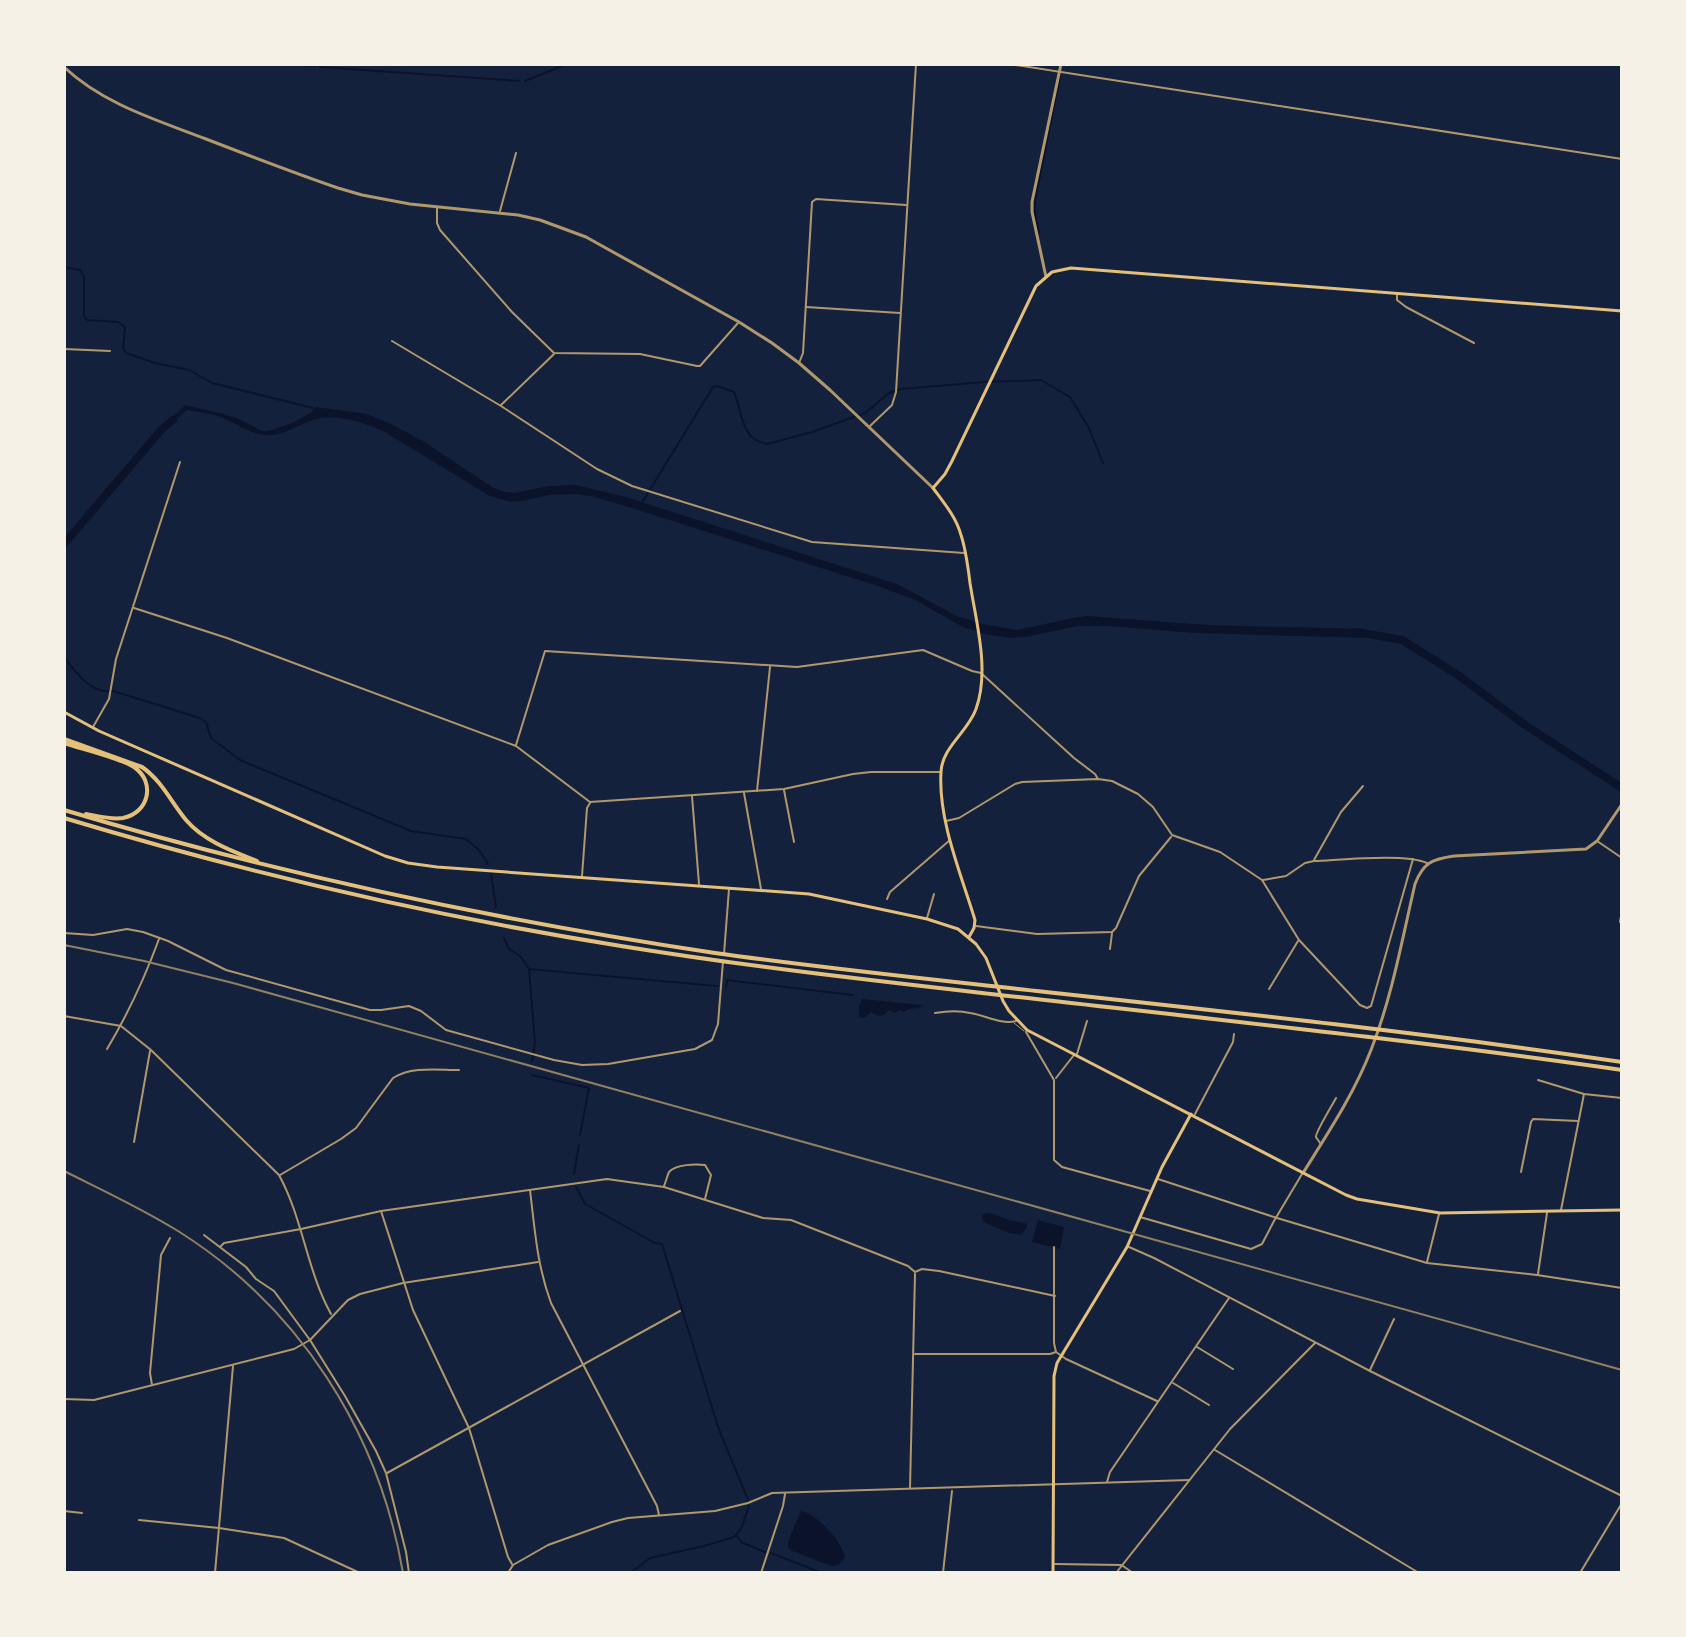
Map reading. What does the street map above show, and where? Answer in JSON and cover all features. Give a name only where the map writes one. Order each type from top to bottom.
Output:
[{"type":"highway","points":[[64,810],[122,818],[139,811],[147,797],[146,782],[136,768],[65,743]]},
{"type":"highway","points":[[65,743],[142,767],[163,786],[186,820],[198,831],[223,847],[270,867]]},
{"type":"highway","points":[[64,810],[270,867],[408,899],[720,954],[1503,1044],[1622,1062]]},
{"type":"highway","points":[[65,818],[245,868],[408,907],[544,933],[727,962],[1375,1037],[1622,1070]]},
{"type":"main road","points":[[969,937],[975,920],[950,840],[941,772],[946,753],[974,713],[980,694],[979,639],[962,535],[952,513],[933,488],[945,474],[1036,286],[1052,272],[1071,268],[1622,311]]},
{"type":"main road","points":[[64,712],[92,728],[399,861],[428,867],[818,895],[927,919],[958,929],[986,958],[1003,1001],[1015,1022],[1026,1031],[1357,1199],[1440,1213],[1622,1210]]},
{"type":"main road","points":[[1053,1573],[1054,1376],[1057,1363],[1127,1247],[1156,1179],[1192,1115]]},
{"type":"street","points":[[868,428],[892,405],[896,392],[916,64]]},
{"type":"street","points":[[1009,64],[1622,159]]},
{"type":"street","points":[[1046,277],[1032,202],[1061,64]]},
{"type":"street","points":[[64,67],[100,95],[153,119],[338,188],[373,198],[499,212],[540,220],[586,237],[772,343],[799,363],[933,488]]},
{"type":"street","points":[[499,212],[516,153]]},
{"type":"street","points":[[799,363],[803,353],[812,202],[816,199],[907,205]]},
{"type":"street","points":[[437,207],[440,230],[512,312],[554,353],[640,354],[700,366],[739,322]]},
{"type":"street","points":[[1397,294],[1397,300],[1406,307],[1474,343]]},
{"type":"street","points":[[806,307],[901,313]]},
{"type":"street","points":[[392,341],[501,406],[597,469],[632,486],[812,542],[965,553]]},
{"type":"street","points":[[64,349],[110,351]]},
{"type":"street","points":[[501,406],[554,353]]},
{"type":"street","points":[[92,728],[107,704],[116,659],[180,462]]},
{"type":"street","points":[[134,608],[227,638],[516,746],[590,802],[757,792],[853,774],[941,772]]},
{"type":"street","points":[[516,746],[545,651],[770,667],[810,666],[918,650],[981,673],[1098,779]]},
{"type":"street","points":[[757,792],[770,667]]},
{"type":"street","points":[[946,821],[959,818],[1022,782],[1112,781],[1138,794],[1153,807],[1172,835],[1220,852],[1262,880],[1299,940],[1360,1005],[1367,1008],[1371,1006],[1413,859]]},
{"type":"street","points":[[1314,861],[1341,812],[1363,786]]},
{"type":"street","points":[[784,789],[794,842]]},
{"type":"street","points":[[744,793],[761,890]]},
{"type":"street","points":[[692,796],[699,886]]},
{"type":"street","points":[[582,877],[590,802]]},
{"type":"street","points":[[1140,1217],[1251,1249],[1262,1244],[1347,1101],[1370,1051],[1383,1016],[1419,874],[1435,860],[1454,856],[1581,850],[1597,841],[1622,804]]},
{"type":"street","points":[[1110,949],[1112,932],[1139,876],[1172,835]]},
{"type":"street","points":[[887,899],[890,892],[950,840]]},
{"type":"street","points":[[1597,841],[1622,858]]},
{"type":"street","points":[[1262,880],[1286,876],[1305,863],[1314,861],[1413,859],[1428,864]]},
{"type":"street","points":[[64,933],[93,935],[127,929],[159,937],[226,970],[248,977],[370,1010],[409,1006],[446,1030],[582,1065],[608,1064],[695,1049],[712,1040],[718,1024],[729,888]]},
{"type":"street","points":[[927,919],[934,894]]},
{"type":"street","points":[[1622,911],[1622,922]]},
{"type":"street","points":[[975,926],[1037,934],[1112,932]]},
{"type":"street","points":[[107,1049],[144,977],[159,937]]},
{"type":"street","points":[[1269,989],[1299,940]]},
{"type":"street","points":[[935,1013],[969,1012],[1008,1023],[1015,1022]]},
{"type":"street","points":[[64,1016],[121,1026],[151,1050],[279,1175],[290,1195],[320,1295],[332,1315]]},
{"type":"street","points":[[1054,1080],[1076,1055],[1087,1021]]},
{"type":"street","points":[[1026,1031],[1054,1080],[1054,1160],[1062,1167],[1151,1192]]},
{"type":"street","points":[[1192,1115],[1233,1042],[1234,1034]]},
{"type":"street","points":[[134,1142],[151,1050]]},
{"type":"street","points":[[279,1175],[356,1128],[397,1075],[410,1070],[459,1070]]},
{"type":"street","points":[[1538,1080],[1584,1094],[1622,1098]]},
{"type":"street","points":[[1561,1211],[1584,1094]]},
{"type":"street","points":[[1321,1144],[1316,1134],[1336,1098]]},
{"type":"street","points":[[1521,1172],[1533,1119],[1578,1121]]},
{"type":"street","points":[[664,1187],[673,1168],[705,1165],[711,1175],[705,1200]]},
{"type":"street","points":[[221,1246],[381,1211],[607,1179],[664,1187],[763,1218],[791,1220],[908,1266],[915,1272]]},
{"type":"street","points":[[1156,1179],[1427,1263],[1622,1288]]},
{"type":"street","points":[[530,1189],[538,1262],[551,1303],[659,1515]]},
{"type":"street","points":[[381,1211],[413,1310],[469,1428],[513,1565]]},
{"type":"street","points":[[1537,1275],[1547,1212]]},
{"type":"street","points":[[1427,1263],[1440,1213]]},
{"type":"street","points":[[204,1235],[274,1291],[345,1396],[386,1473],[409,1573]]},
{"type":"street","points":[[152,1386],[150,1373],[161,1255],[170,1238]]},
{"type":"street","points":[[1054,1247],[1056,1352],[1158,1402]]},
{"type":"street","points":[[1127,1247],[1622,1496]]},
{"type":"street","points":[[64,1399],[94,1400],[294,1349],[310,1340],[348,1300],[360,1294],[403,1283],[538,1262]]},
{"type":"street","points":[[915,1272],[922,1269],[939,1271],[1055,1296]]},
{"type":"street","points":[[910,1489],[915,1272]]},
{"type":"street","points":[[1107,1483],[1110,1472],[1229,1298]]},
{"type":"street","points":[[386,1473],[680,1311]]},
{"type":"street","points":[[1370,1371],[1394,1319]]},
{"type":"street","points":[[1116,1573],[1237,1422],[1315,1342]]},
{"type":"street","points":[[1196,1347],[1233,1369]]},
{"type":"street","points":[[913,1354],[1056,1352]]},
{"type":"street","points":[[215,1573],[233,1365]]},
{"type":"street","points":[[1172,1382],[1209,1405]]},
{"type":"street","points":[[1214,1449],[1419,1573]]},
{"type":"street","points":[[508,1573],[513,1565],[548,1545],[612,1522],[715,1511],[772,1493],[1189,1480]]},
{"type":"street","points":[[943,1573],[953,1488]]},
{"type":"street","points":[[761,1573],[786,1493]]},
{"type":"street","points":[[1580,1573],[1622,1503]]},
{"type":"street","points":[[64,1511],[82,1513]]},
{"type":"street","points":[[139,1520],[284,1538],[360,1573]]},
{"type":"street","points":[[1053,1564],[1122,1565],[1133,1573]]},
{"type":"lane","points":[[712,1040],[717,1046]]},
{"type":"water","points":[[185,405],[239,419],[262,431],[292,423],[316,407],[367,414],[423,441],[504,492],[576,485],[626,497],[897,584],[957,616],[982,624],[1017,630],[1088,616],[1208,625],[1365,629],[1364,638],[1194,633],[1109,626],[1078,626],[1010,638],[985,634],[963,627],[915,600],[878,586],[591,496],[548,495],[510,502],[490,496],[383,431],[357,422],[319,418],[283,433],[264,435],[218,416],[187,410],[168,427],[166,424]]},
{"type":"water","points":[[862,999],[922,1005],[905,1012],[889,1010],[878,1016],[871,1012],[861,1018],[859,1006]]},
{"type":"water","points":[[986,1213],[1025,1223],[1027,1227],[1021,1235],[1009,1233],[983,1222],[982,1215]]},
{"type":"water","points":[[1038,1220],[1064,1227],[1060,1249],[1032,1242]]},
{"type":"water","points":[[801,1511],[814,1517],[834,1537],[845,1558],[839,1564],[831,1566],[790,1550],[788,1541]]},
{"type":"waterway","points":[[282,64],[315,66]]},
{"type":"waterway","points":[[525,81],[567,64]]},
{"type":"waterway","points":[[320,67],[519,81]]},
{"type":"waterway","points":[[1039,233],[1035,200],[1060,77]]},
{"type":"waterway","points":[[64,267],[80,270],[84,277],[84,316],[87,320],[118,322],[125,327],[123,349],[126,353],[189,370],[212,383],[313,408]]},
{"type":"waterway","points":[[643,501],[713,387],[717,386],[734,392],[747,431],[767,444],[865,413],[889,393],[901,389],[1041,380],[1070,397],[1089,428],[1103,463]]},
{"type":"waterway","points":[[64,544],[173,420]]},
{"type":"waterway","points":[[1357,632],[1402,640],[1622,788]]},
{"type":"waterway","points":[[64,657],[91,686],[200,718],[206,722],[211,738],[240,760],[411,831],[466,839],[479,850],[488,864]]},
{"type":"waterway","points":[[491,874],[496,907]]},
{"type":"waterway","points":[[504,938],[509,949],[520,956],[529,969],[535,1043],[532,1061]]},
{"type":"waterway","points":[[529,969],[717,986]]},
{"type":"waterway","points":[[726,987],[727,980],[853,995]]},
{"type":"waterway","points":[[532,1075],[589,1088],[580,1135]]},
{"type":"waterway","points":[[574,1174],[579,1145]]},
{"type":"waterway","points":[[576,1187],[585,1204],[662,1244],[718,1427],[748,1500]]},
{"type":"waterway","points":[[630,1573],[650,1558],[734,1537],[741,1529],[749,1506]]},
{"type":"waterway","points":[[736,1535],[741,1542],[765,1552]]},
{"type":"waterway","points":[[771,1553],[822,1573]]},
{"type":"railway","points":[[64,945],[233,983],[1622,1370]]},
{"type":"railway","points":[[64,1171],[178,1231],[221,1262],[261,1297],[296,1335],[327,1378],[353,1423],[375,1471],[403,1573]]}]
